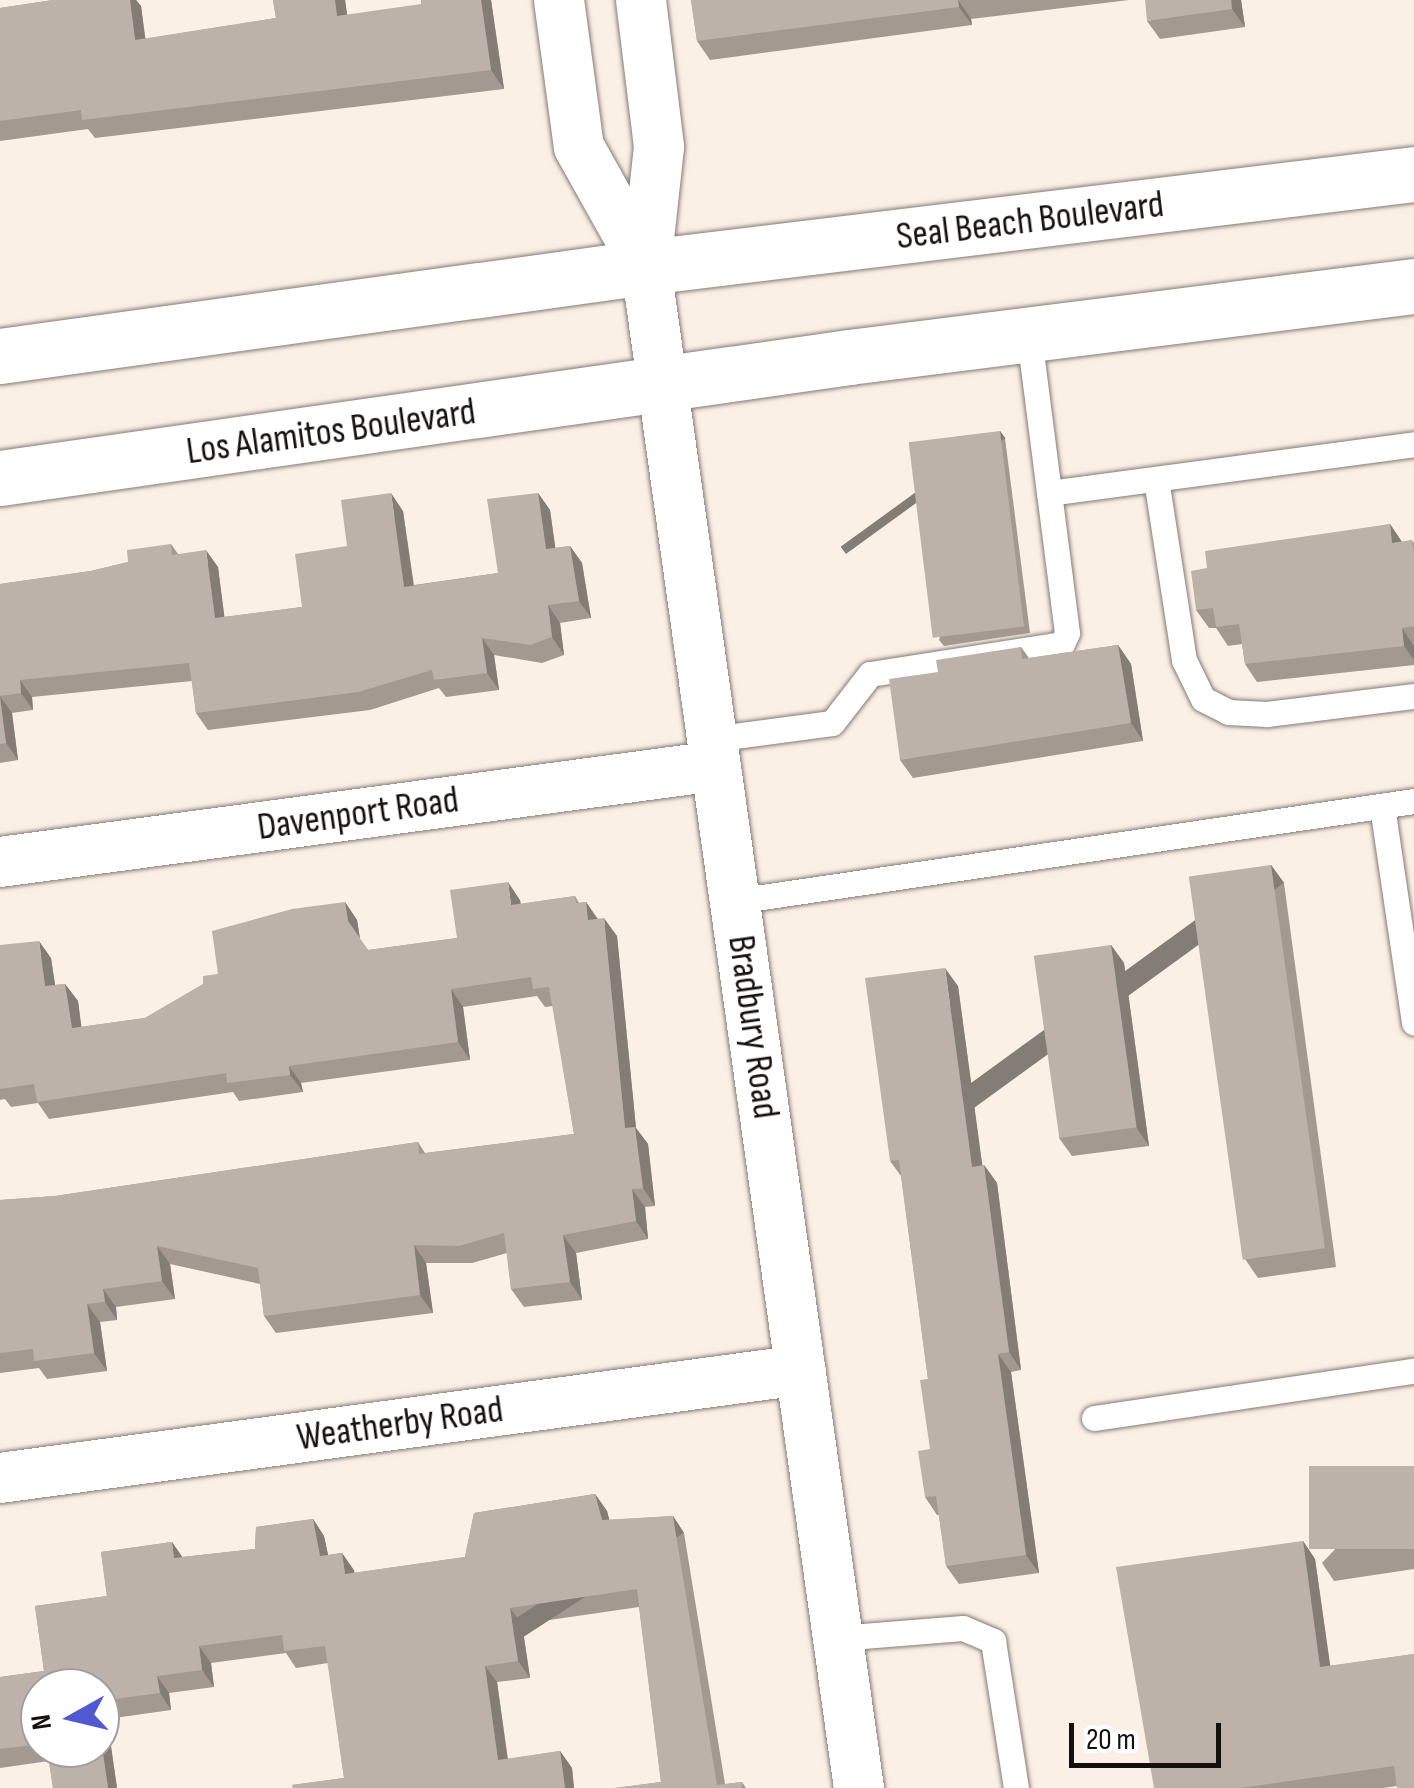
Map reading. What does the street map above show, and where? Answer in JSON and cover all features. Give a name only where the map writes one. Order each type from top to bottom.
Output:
[{"type":"main road","name":"Seal Beach Boulevard","points":[[646,267],[1414,174]]},
{"type":"main road","points":[[0,356],[646,267]]},
{"type":"main road","points":[[662,386],[1414,286]]},
{"type":"main road","name":"Los Alamitos Boulevard","points":[[0,478],[662,386]]},
{"type":"street","name":"Bradbury Road","points":[[559,0],[579,148],[646,267]]},
{"type":"street","name":"Bradbury Road","points":[[642,0],[658,147],[646,267],[860,1788]]},
{"type":"street","name":"Davenport Road","points":[[0,862],[714,753]]},
{"type":"street","name":"Weatherby Road","points":[[0,1478],[801,1370]]},
{"type":"lane","points":[[714,753],[832,722],[870,674],[1062,644],[1067,633],[1029,335]]},
{"type":"lane","points":[[1049,493],[1414,444]]},
{"type":"lane","points":[[1156,479],[1184,660],[1203,699],[1228,712],[1267,714],[1414,696]]},
{"type":"lane","points":[[735,900],[1414,801]]},
{"type":"lane","points":[[1382,806],[1414,1023]]},
{"type":"lane","points":[[1094,1418],[1414,1372]]},
{"type":"lane","points":[[838,1638],[964,1628],[993,1642],[1016,1788]]},
{"type":"building","points":[[53,0],[130,0],[135,40],[276,18],[273,0],[335,0],[337,16],[421,4],[421,0],[481,0],[491,70],[82,120],[81,110],[0,121],[0,8]]},
{"type":"building","points":[[691,0],[958,0],[959,7],[697,41]]},
{"type":"building","points":[[1145,0],[1231,0],[1232,9],[1147,21]]},
{"type":"building","points":[[1000,431],[1024,627],[933,638],[909,442]]},
{"type":"building","points":[[391,493],[404,587],[498,573],[487,499],[538,493],[546,549],[570,546],[579,601],[548,605],[552,637],[530,645],[482,638],[487,673],[434,680],[432,670],[358,692],[196,713],[189,663],[20,680],[21,693],[0,696],[0,584],[91,571],[128,562],[127,550],[171,544],[172,555],[206,550],[215,618],[302,607],[295,554],[347,546],[341,500]]},
{"type":"building","points":[[1390,524],[1392,543],[1412,540],[1414,553],[1414,626],[1402,628],[1404,646],[1245,664],[1239,624],[1216,627],[1213,608],[1196,610],[1191,571],[1207,568],[1205,551]]},
{"type":"building","points":[[1118,645],[1131,723],[900,760],[889,679],[938,672],[936,660],[1021,647],[1022,659]]},
{"type":"building","points":[[0,698],[6,743],[0,744]]},
{"type":"building","points":[[1271,865],[1325,1248],[1243,1260],[1189,877]]},
{"type":"building","points":[[508,882],[511,905],[575,896],[576,903],[586,902],[588,920],[604,918],[625,1128],[635,1127],[643,1188],[632,1189],[636,1221],[563,1235],[570,1282],[511,1289],[504,1233],[459,1246],[414,1245],[420,1295],[264,1316],[258,1268],[157,1246],[162,1281],[103,1289],[105,1302],[87,1304],[94,1353],[34,1361],[33,1349],[0,1353],[0,1200],[55,1196],[418,1142],[419,1154],[574,1134],[549,987],[533,989],[531,977],[451,989],[458,1042],[289,1066],[290,1075],[227,1083],[226,1073],[37,1102],[34,1084],[0,1089],[0,945],[39,941],[45,986],[65,984],[72,1028],[145,1018],[203,984],[203,976],[218,974],[212,931],[292,909],[345,902],[348,921],[368,950],[457,938],[450,890]]},
{"type":"building","points":[[1111,945],[1137,1127],[1059,1138],[1034,956]]},
{"type":"building","points":[[945,968],[972,1167],[984,1165],[1009,1352],[998,1354],[1026,1555],[946,1566],[936,1496],[925,1497],[918,1451],[930,1449],[920,1380],[928,1379],[899,1160],[890,1161],[865,978]]},
{"type":"building","points":[[1309,1466],[1414,1466],[1414,1549],[1309,1549]]},
{"type":"building","points":[[595,1494],[602,1520],[673,1516],[717,1785],[742,1782],[742,1788],[615,1788],[661,1782],[637,1589],[510,1608],[518,1661],[485,1666],[498,1760],[560,1751],[565,1788],[293,1788],[292,1785],[344,1778],[325,1646],[284,1651],[282,1635],[199,1646],[202,1670],[157,1676],[160,1693],[120,1698],[120,1668],[44,1668],[35,1606],[107,1596],[101,1552],[172,1542],[174,1558],[255,1549],[256,1527],[313,1519],[320,1556],[342,1553],[345,1574],[465,1557],[474,1513]]},
{"type":"building","points":[[1303,1541],[1320,1667],[1414,1654],[1414,1788],[1397,1788],[1394,1766],[1240,1788],[1154,1788],[1116,1567]]},
{"type":"building","points":[[20,1674],[20,1746],[0,1749],[0,1677]]},
{"type":"building","points":[[50,1768],[105,1768],[108,1788],[53,1788]]}]
